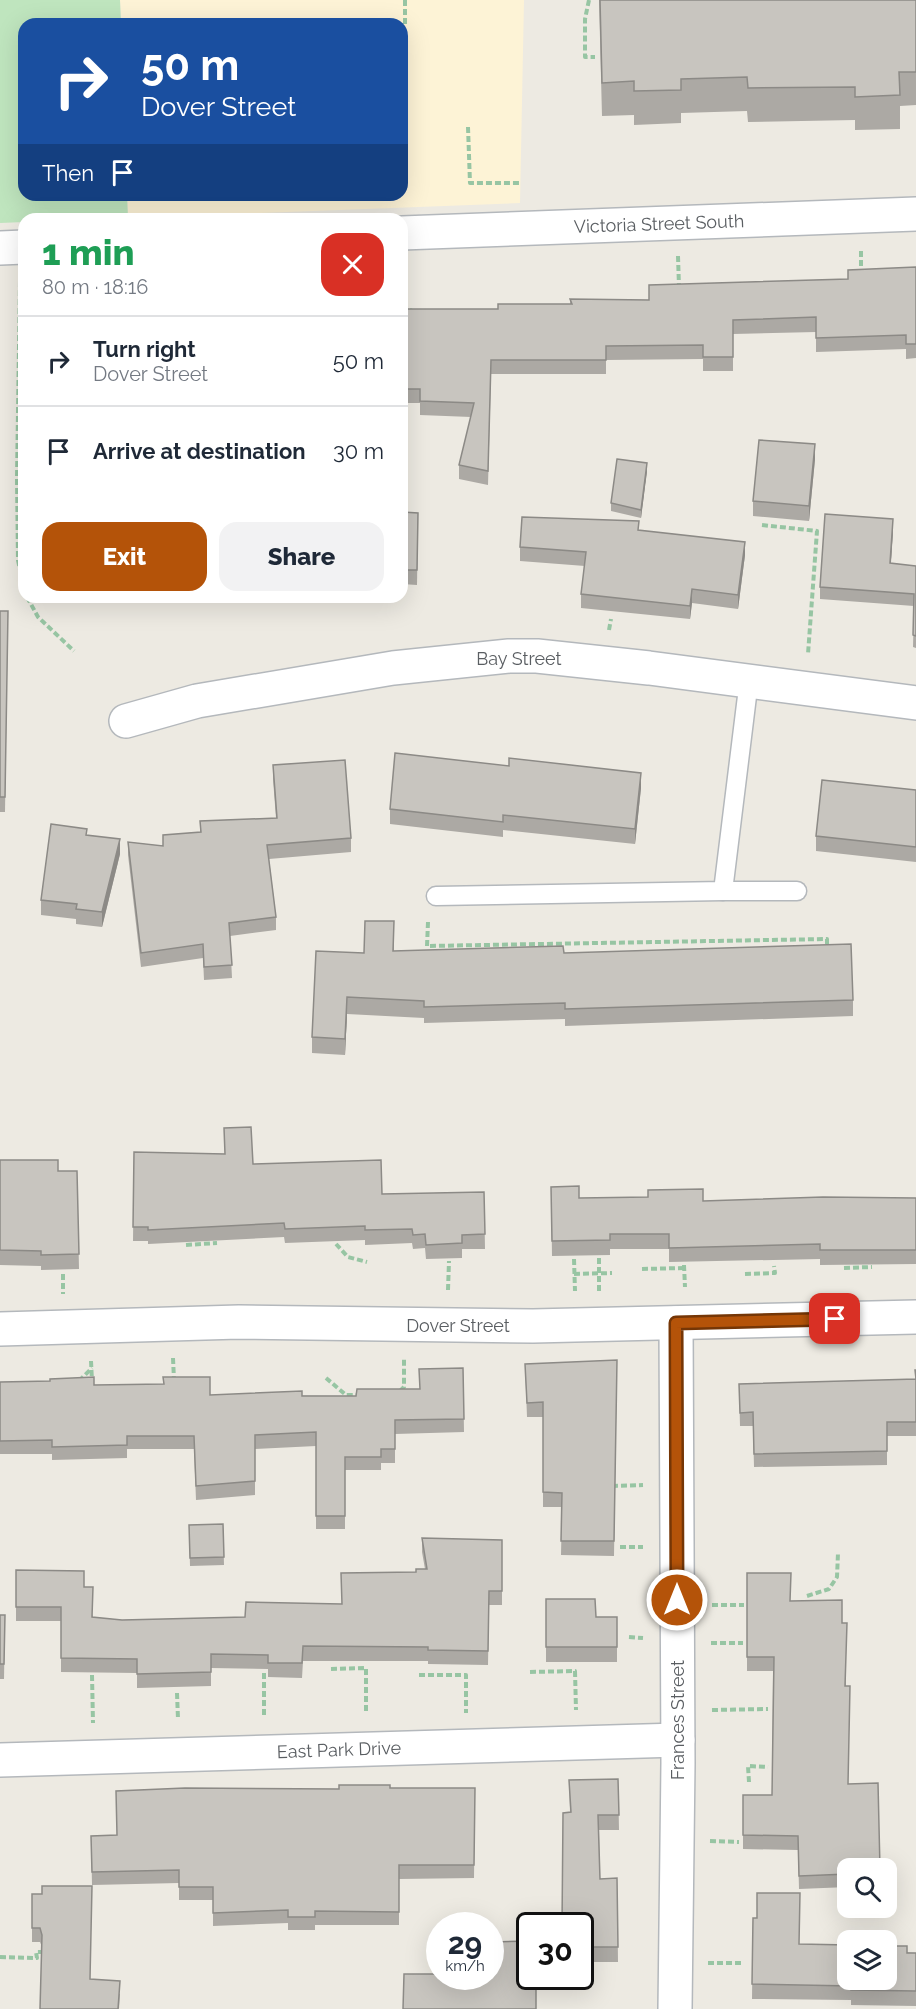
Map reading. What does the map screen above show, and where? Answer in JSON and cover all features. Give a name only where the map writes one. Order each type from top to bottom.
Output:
[{"type":"street","name":"Victoria Street South","points":[[408,233],[916,214]]},
{"type":"street","name":"Bay Street","points":[[126,721],[197,701],[393,668],[506,656],[537,656],[749,680],[916,703]]},
{"type":"street","name":"Dover Street","points":[[0,1329],[239,1322],[470,1327],[916,1317]]},
{"type":"street","name":"Frances Street","points":[[675,2009],[678,1740],[676,1323]]},
{"type":"street","name":"East Park Drive","points":[[0,1760],[678,1740]]},
{"type":"lane","points":[[723,891],[749,680]]},
{"type":"lane","points":[[436,896],[797,891]]},
{"type":"path","points":[[405,0],[405,18]]},
{"type":"path","points":[[589,0],[585,20],[585,57],[595,57]]},
{"type":"path","points":[[468,127],[470,183],[520,183]]},
{"type":"path","points":[[678,245],[680,292]]},
{"type":"path","points":[[15,247],[18,560]]},
{"type":"path","points":[[861,249],[861,280]]},
{"type":"path","points":[[408,308],[412,310],[415,317]]},
{"type":"path","points":[[762,525],[817,531],[808,660]]},
{"type":"path","points":[[30,603],[38,617],[74,651]]},
{"type":"path","points":[[436,896],[427,926],[427,946],[827,939],[827,956]]},
{"type":"path","points":[[798,939],[801,947]]},
{"type":"path","points":[[795,948],[798,939]]},
{"type":"path","points":[[748,940],[748,950]]},
{"type":"path","points":[[690,941],[690,951]]},
{"type":"path","points":[[716,941],[716,950]]},
{"type":"path","points":[[723,941],[723,950]]},
{"type":"path","points":[[620,943],[621,953]]},
{"type":"path","points":[[538,944],[538,951]]},
{"type":"path","points":[[592,944],[592,954]]},
{"type":"path","points":[[485,945],[485,953]]},
{"type":"path","points":[[454,946],[455,954]]},
{"type":"path","points":[[186,1245],[217,1243]]},
{"type":"path","points":[[336,1244],[348,1257],[367,1262]]},
{"type":"path","points":[[599,1258],[599,1295]]},
{"type":"path","points":[[574,1259],[575,1296]]},
{"type":"path","points":[[448,1261],[448,1295]]},
{"type":"path","points":[[642,1269],[684,1266],[685,1291]]},
{"type":"path","points":[[744,1274],[775,1273],[774,1266]]},
{"type":"path","points":[[844,1268],[872,1267]]},
{"type":"path","points":[[574,1274],[612,1273]]},
{"type":"path","points":[[397,1395],[404,1387],[404,1348]]},
{"type":"path","points":[[173,1354],[174,1384]]},
{"type":"path","points":[[91,1357],[92,1384]]},
{"type":"path","points":[[78,1385],[81,1376],[92,1368]]},
{"type":"path","points":[[326,1377],[346,1395],[366,1395]]},
{"type":"path","points":[[602,1486],[647,1485]]},
{"type":"path","points":[[807,1596],[829,1589],[837,1577],[838,1553]]},
{"type":"path","points":[[707,1605],[744,1605]]},
{"type":"path","points":[[706,1643],[743,1642]]},
{"type":"path","points":[[331,1669],[366,1668],[366,1723]]},
{"type":"path","points":[[530,1672],[575,1671],[576,1717]]},
{"type":"path","points":[[264,1673],[265,1726]]},
{"type":"path","points":[[419,1675],[466,1675],[466,1720]]},
{"type":"path","points":[[92,1676],[93,1731]]},
{"type":"path","points":[[177,1693],[178,1729]]},
{"type":"path","points":[[706,1710],[768,1709]]},
{"type":"path","points":[[749,1782],[748,1766],[768,1767]]},
{"type":"path","points":[[705,1841],[740,1842]]},
{"type":"path","points":[[0,1957],[36,1958],[36,1952],[58,1952]]},
{"type":"path","points":[[704,1963],[744,1963]]},
{"type":"shaded area","points":[[120,0],[524,0],[520,203],[259,213],[128,213],[127,201],[408,201],[408,18],[121,18]]},
{"type":"green space","points":[[0,0],[120,0],[121,18],[18,18],[18,201],[127,201],[128,213],[18,213],[18,222],[0,223]]},
{"type":"building","points":[[600,0],[916,0],[916,72],[899,72],[900,95],[855,97],[855,87],[748,88],[747,77],[681,79],[681,90],[634,91],[634,81],[602,83]]},
{"type":"building","points":[[916,267],[916,344],[906,344],[906,335],[816,338],[816,317],[733,320],[733,357],[703,357],[703,345],[606,346],[606,360],[491,360],[488,471],[459,465],[474,403],[420,401],[420,389],[408,389],[408,309],[498,309],[498,304],[572,304],[570,299],[649,300],[649,285],[848,279],[848,270]]},
{"type":"building","points":[[759,440],[815,444],[809,506],[753,501]]},
{"type":"building","points":[[617,459],[647,463],[641,510],[611,503]]},
{"type":"building","points":[[408,512],[418,513],[417,570],[408,570]]},
{"type":"building","points":[[825,514],[893,519],[890,563],[916,566],[916,636],[913,635],[914,594],[820,587]]},
{"type":"building","points":[[522,517],[639,521],[638,530],[745,542],[738,595],[692,589],[690,606],[581,594],[586,552],[520,547]]},
{"type":"building","points":[[0,611],[8,611],[5,797],[0,797]]},
{"type":"building","points":[[395,753],[509,766],[509,758],[641,773],[635,829],[503,815],[503,822],[390,809]]},
{"type":"building","points":[[345,760],[351,838],[267,845],[276,917],[229,923],[232,965],[204,967],[203,944],[141,953],[128,842],[163,846],[163,835],[201,832],[200,821],[277,818],[273,765]]},
{"type":"building","points":[[822,780],[916,790],[916,847],[816,836]]},
{"type":"building","points":[[51,824],[87,829],[86,835],[120,839],[102,912],[76,909],[77,904],[41,900]]},
{"type":"building","points":[[365,921],[394,921],[393,951],[563,946],[564,953],[851,944],[853,1000],[565,1009],[565,1003],[424,1007],[424,1001],[347,997],[345,1039],[312,1037],[316,951],[364,953]]},
{"type":"building","points":[[251,1127],[253,1164],[381,1160],[382,1194],[484,1192],[485,1234],[462,1235],[462,1243],[426,1245],[425,1234],[413,1235],[412,1229],[365,1230],[365,1226],[285,1229],[284,1223],[148,1230],[148,1227],[133,1227],[134,1152],[225,1154],[224,1128]]},
{"type":"building","points":[[0,1160],[58,1160],[58,1171],[77,1171],[79,1254],[41,1255],[41,1251],[0,1250]]},
{"type":"building","points":[[579,1186],[579,1198],[648,1197],[648,1190],[703,1189],[703,1201],[823,1197],[916,1198],[916,1250],[820,1250],[820,1244],[669,1248],[669,1234],[610,1234],[610,1240],[552,1241],[551,1187]]},
{"type":"building","points":[[617,1360],[614,1541],[561,1541],[562,1493],[543,1492],[543,1402],[527,1403],[525,1364]]},
{"type":"building","points":[[463,1368],[464,1419],[395,1420],[395,1449],[381,1449],[381,1457],[345,1457],[345,1516],[316,1516],[316,1432],[255,1435],[255,1481],[196,1486],[194,1436],[127,1436],[127,1445],[52,1447],[52,1440],[0,1441],[0,1382],[94,1377],[94,1385],[164,1384],[163,1377],[210,1377],[210,1395],[302,1391],[302,1396],[356,1396],[357,1389],[420,1389],[419,1369]]},
{"type":"building","points":[[916,1379],[916,1422],[887,1422],[887,1451],[754,1454],[753,1412],[740,1413],[739,1384]]},
{"type":"building","points":[[223,1524],[224,1557],[190,1558],[189,1525]]},
{"type":"building","points":[[422,1538],[502,1540],[502,1591],[489,1591],[488,1651],[428,1650],[428,1647],[303,1646],[302,1663],[268,1663],[268,1655],[211,1654],[211,1672],[137,1674],[137,1659],[61,1658],[61,1607],[16,1607],[16,1570],[84,1571],[84,1587],[93,1587],[92,1617],[122,1620],[245,1617],[246,1602],[342,1604],[341,1573],[416,1572],[416,1569],[427,1569]]},
{"type":"building","points":[[747,1573],[791,1573],[790,1601],[842,1600],[842,1623],[847,1623],[845,1686],[850,1686],[848,1784],[878,1783],[880,1858],[837,1858],[837,1874],[799,1876],[798,1836],[743,1835],[743,1795],[772,1795],[774,1657],[747,1657]]},
{"type":"building","points":[[546,1599],[595,1599],[596,1617],[617,1617],[617,1647],[546,1647]]},
{"type":"building","points":[[0,1615],[5,1615],[4,1664],[0,1664]]},
{"type":"building","points":[[618,1779],[619,1815],[598,1815],[600,1879],[617,1878],[618,1947],[594,1947],[594,1912],[562,1912],[563,1813],[571,1812],[569,1780]]},
{"type":"building","points":[[339,1785],[390,1785],[390,1788],[475,1788],[474,1865],[399,1865],[399,1912],[315,1911],[315,1917],[288,1917],[288,1910],[213,1913],[213,1887],[179,1887],[179,1870],[92,1872],[91,1836],[117,1835],[116,1791],[185,1788],[339,1789]]},
{"type":"building","points":[[42,1886],[92,1886],[90,1979],[120,1981],[118,2009],[40,2009],[42,1935],[40,1928],[32,1928],[32,1894],[42,1894]]},
{"type":"building","points":[[757,1893],[800,1893],[799,1944],[837,1945],[837,1986],[752,1984],[753,1918],[757,1918]]},
{"type":"building","points":[[516,1941],[516,1990],[536,1990],[536,2009],[403,2009],[404,1974],[426,1974],[426,1990],[504,1990],[504,1942]]},
{"type":"building","points":[[897,1946],[907,1946],[907,1953],[916,1953],[916,1991],[851,1990],[897,1990]]},
{"type":"route","points":[[677,1600],[676,1323],[835,1319]]}]
